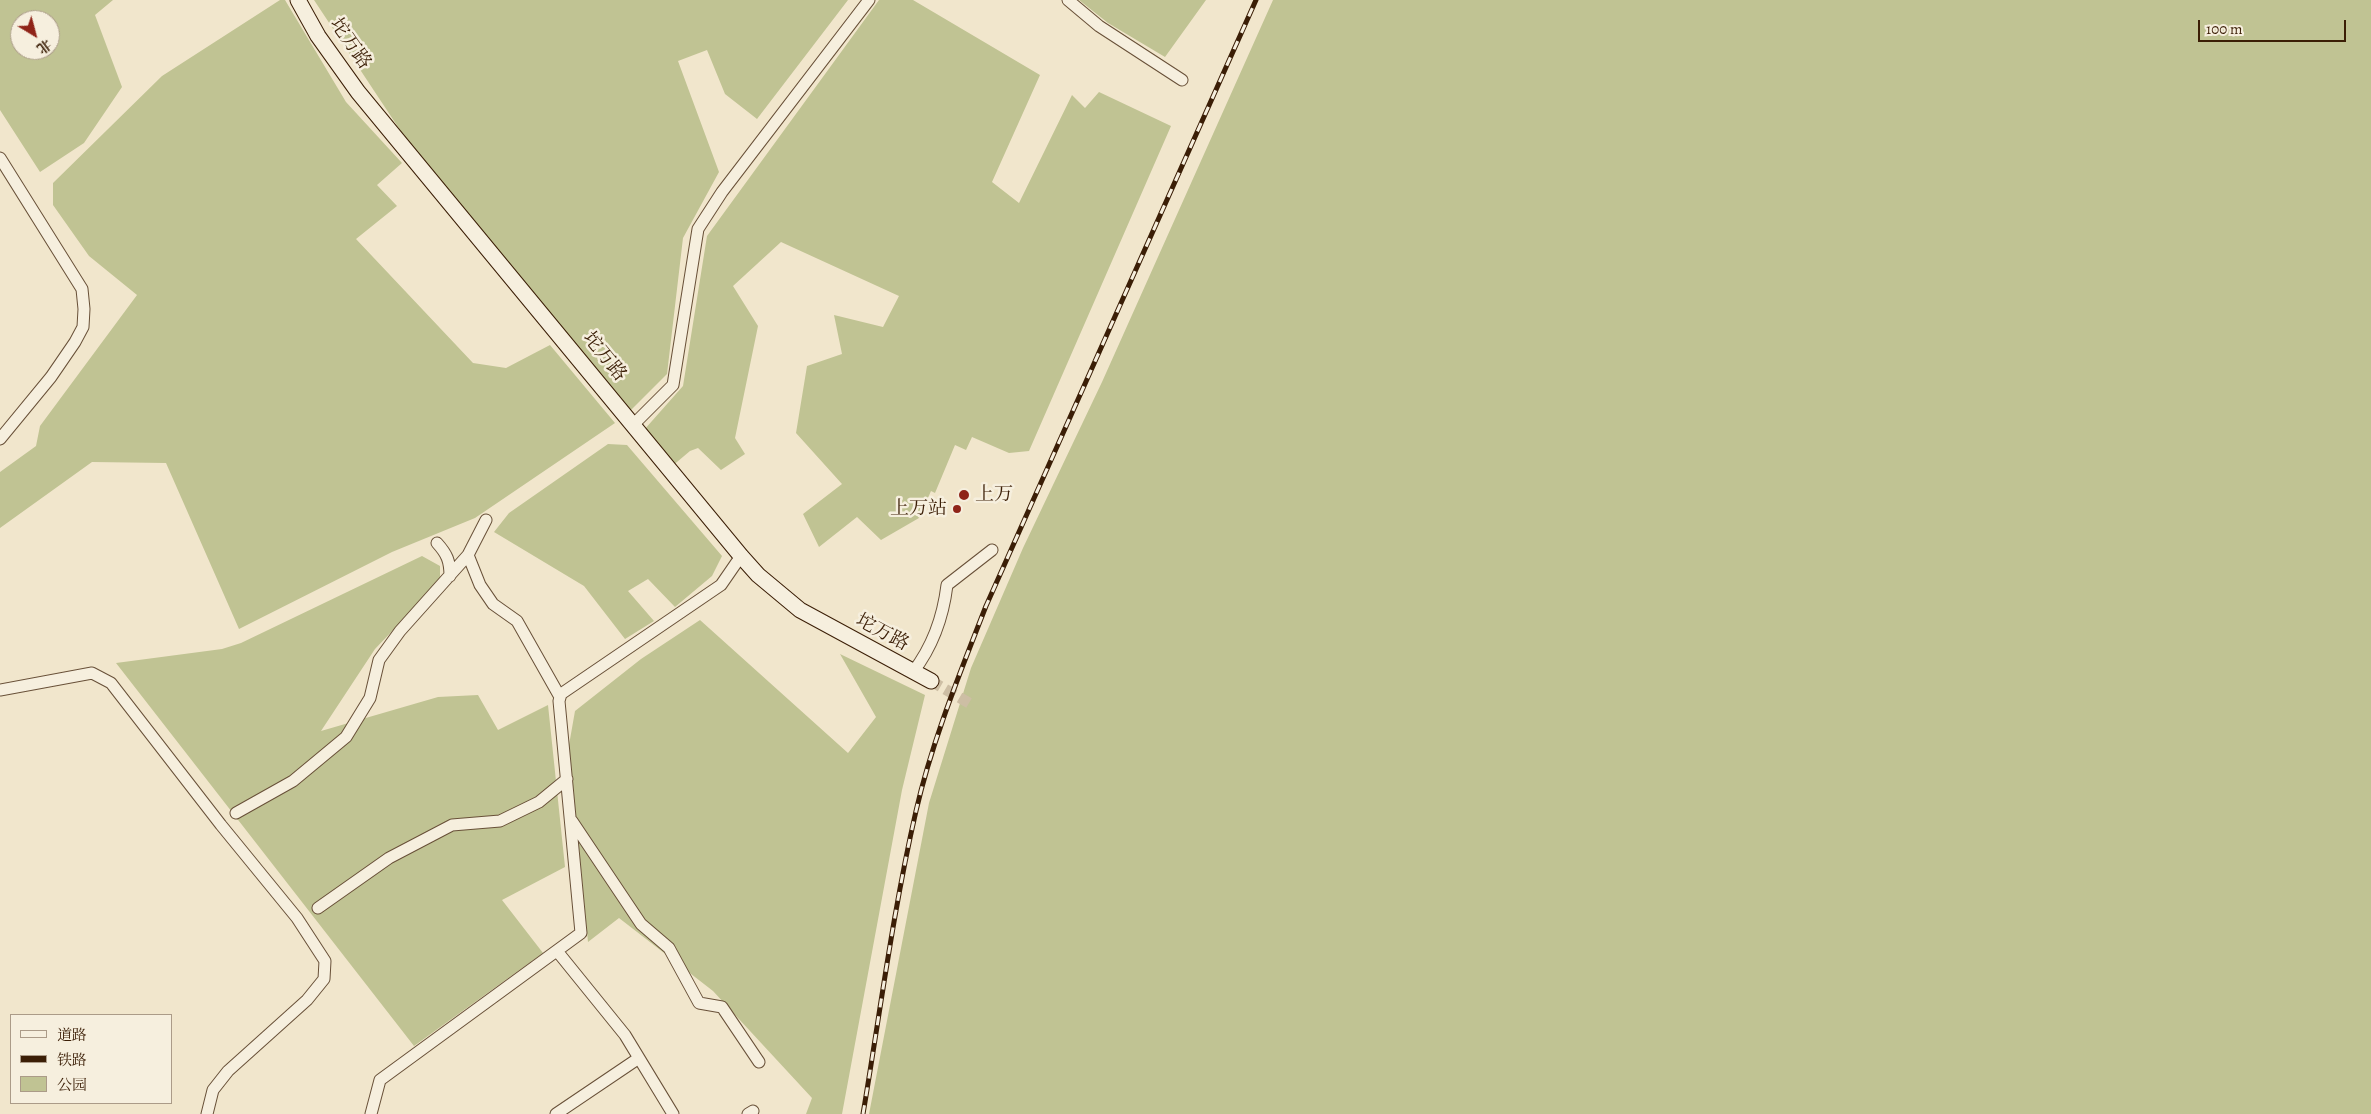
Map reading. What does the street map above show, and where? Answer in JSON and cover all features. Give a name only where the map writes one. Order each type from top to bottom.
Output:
[{"type":"main road","name":"坨万路","points":[[298,0],[318,36],[358,92],[758,575],[800,610],[931,681]]},
{"type":"street","points":[[634,424],[673,385],[698,229],[722,192],[869,0]]},
{"type":"street","points":[[1068,0],[1099,26],[1182,80]]},
{"type":"street","points":[[0,158],[72,271],[82,289],[84,309],[83,327],[75,342],[51,377],[0,439]]},
{"type":"street","points":[[236,813],[293,781],[346,737],[370,698],[380,660],[400,631],[468,555],[486,520]]},
{"type":"street","points":[[437,543],[447,554],[450,564],[450,576]]},
{"type":"street","points":[[913,672],[924,656],[935,634],[944,610],[946,585],[992,550]]},
{"type":"street","points":[[371,1114],[380,1080],[581,934],[560,697],[518,621],[493,604],[480,585],[468,555]]},
{"type":"street","points":[[560,697],[561,694],[721,585],[741,556]]},
{"type":"street","points":[[0,690],[92,673],[111,682],[221,825],[298,918],[325,961],[324,979],[307,1000],[228,1071],[214,1090],[206,1114]]},
{"type":"street","points":[[318,908],[389,858],[452,825],[500,821],[539,802],[567,779]]},
{"type":"street","points":[[571,820],[641,924],[669,948],[699,1003],[722,1007],[759,1062]]},
{"type":"street","points":[[557,951],[626,1035],[673,1114]]},
{"type":"street","points":[[556,1114],[639,1058]]},
{"type":"green space","points":[[0,0],[113,0],[95,15],[122,87],[84,143],[40,172],[0,110]]},
{"type":"green space","points":[[280,0],[285,0],[346,102],[402,163],[377,185],[397,206],[356,239],[473,363],[506,368],[550,345],[615,423],[475,518],[392,552],[239,629],[166,463],[92,462],[0,528],[0,472],[36,446],[40,426],[137,295],[89,256],[53,205],[53,183],[162,76]]},
{"type":"green space","points":[[314,0],[848,0],[757,119],[725,94],[707,50],[678,61],[719,172],[683,238],[667,374],[629,412],[402,133]]},
{"type":"green space","points":[[879,0],[913,0],[1040,75],[992,182],[1019,203],[1072,95],[1085,108],[1099,92],[1171,126],[1029,451],[1009,453],[972,437],[966,450],[955,445],[935,493],[931,491],[919,518],[881,540],[857,517],[819,547],[803,514],[842,484],[796,433],[807,366],[842,354],[834,315],[883,327],[899,296],[781,242],[733,286],[758,326],[735,438],[745,454],[721,470],[698,448],[690,451],[671,467],[644,430],[683,386],[707,236]]},
{"type":"green space","points":[[1079,0],[1206,0],[1165,57],[1108,23]]},
{"type":"green space","points":[[1273,0],[2371,0],[2371,1114],[869,1114],[929,803],[971,668],[1023,548],[1102,382]]},
{"type":"green space","points":[[608,444],[627,445],[722,556],[712,576],[675,607],[648,579],[628,591],[654,621],[625,639],[584,586],[494,532],[509,513]]},
{"type":"green space","points":[[422,556],[440,566],[440,581],[375,649],[321,731],[438,697],[478,695],[498,730],[548,705],[565,867],[502,900],[543,953],[414,1046],[116,663],[222,649],[241,643]]},
{"type":"green space","points":[[700,620],[848,753],[876,717],[840,654],[925,695],[902,790],[842,1114],[806,1114],[812,1098],[713,991],[619,918],[588,942],[569,745],[575,711],[641,659]]},
{"type":"tunnel","points":[[931,681],[969,703]]},
{"type":"railway","points":[[863,1114],[908,849],[930,759],[947,707],[986,606],[1256,0]]},
{"type":"place","name":"上万","points":[[964,495]]},
{"type":"place","name":"上万站","points":[[957,509]]}]
